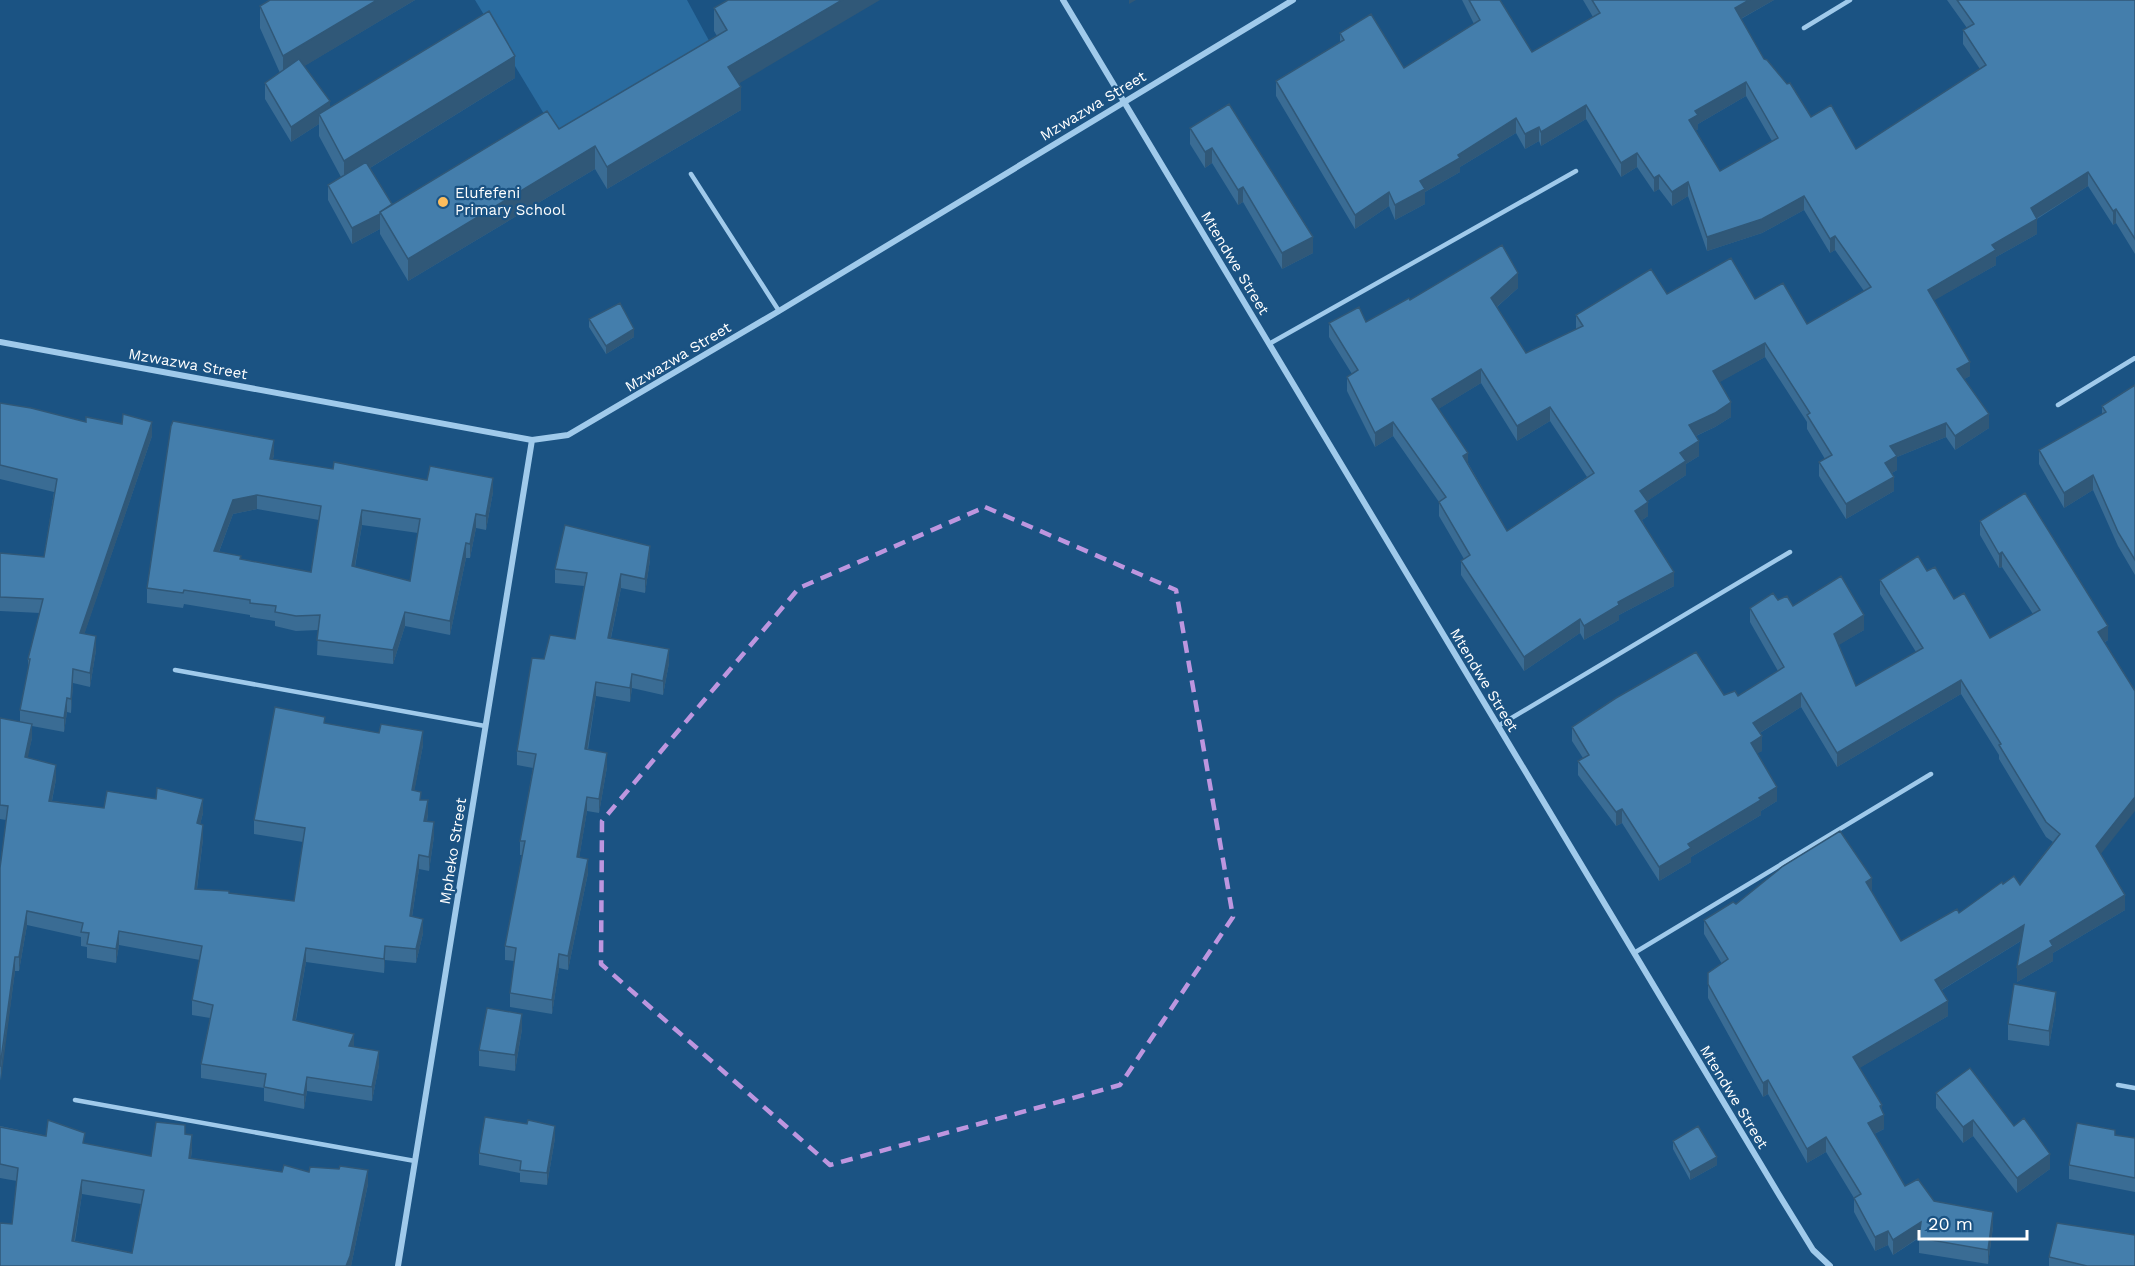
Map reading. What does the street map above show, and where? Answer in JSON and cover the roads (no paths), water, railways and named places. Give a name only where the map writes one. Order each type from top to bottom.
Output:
[{"type":"street","name":"Mtendwe Street","points":[[1063,0],[1813,1250],[1830,1266]]},
{"type":"street","name":"Mzwazwa Street","points":[[0,342],[532,440],[568,435],[1293,0]]},
{"type":"street","name":"Mpheko Street","points":[[398,1266],[532,440]]},
{"type":"lane","points":[[1804,28],[1850,0]]},
{"type":"lane","points":[[1269,344],[1576,171]]},
{"type":"lane","points":[[690,174],[778,311]]},
{"type":"lane","points":[[2058,405],[2135,358]]},
{"type":"lane","points":[[1498,726],[1790,552]]},
{"type":"lane","points":[[175,670],[486,726]]},
{"type":"lane","points":[[1634,953],[1931,774]]},
{"type":"lane","points":[[2118,1085],[2135,1088]]},
{"type":"lane","points":[[75,1100],[415,1161]]},
{"type":"place","name":"Elufefeni Primary School","points":[[443,202]]}]
